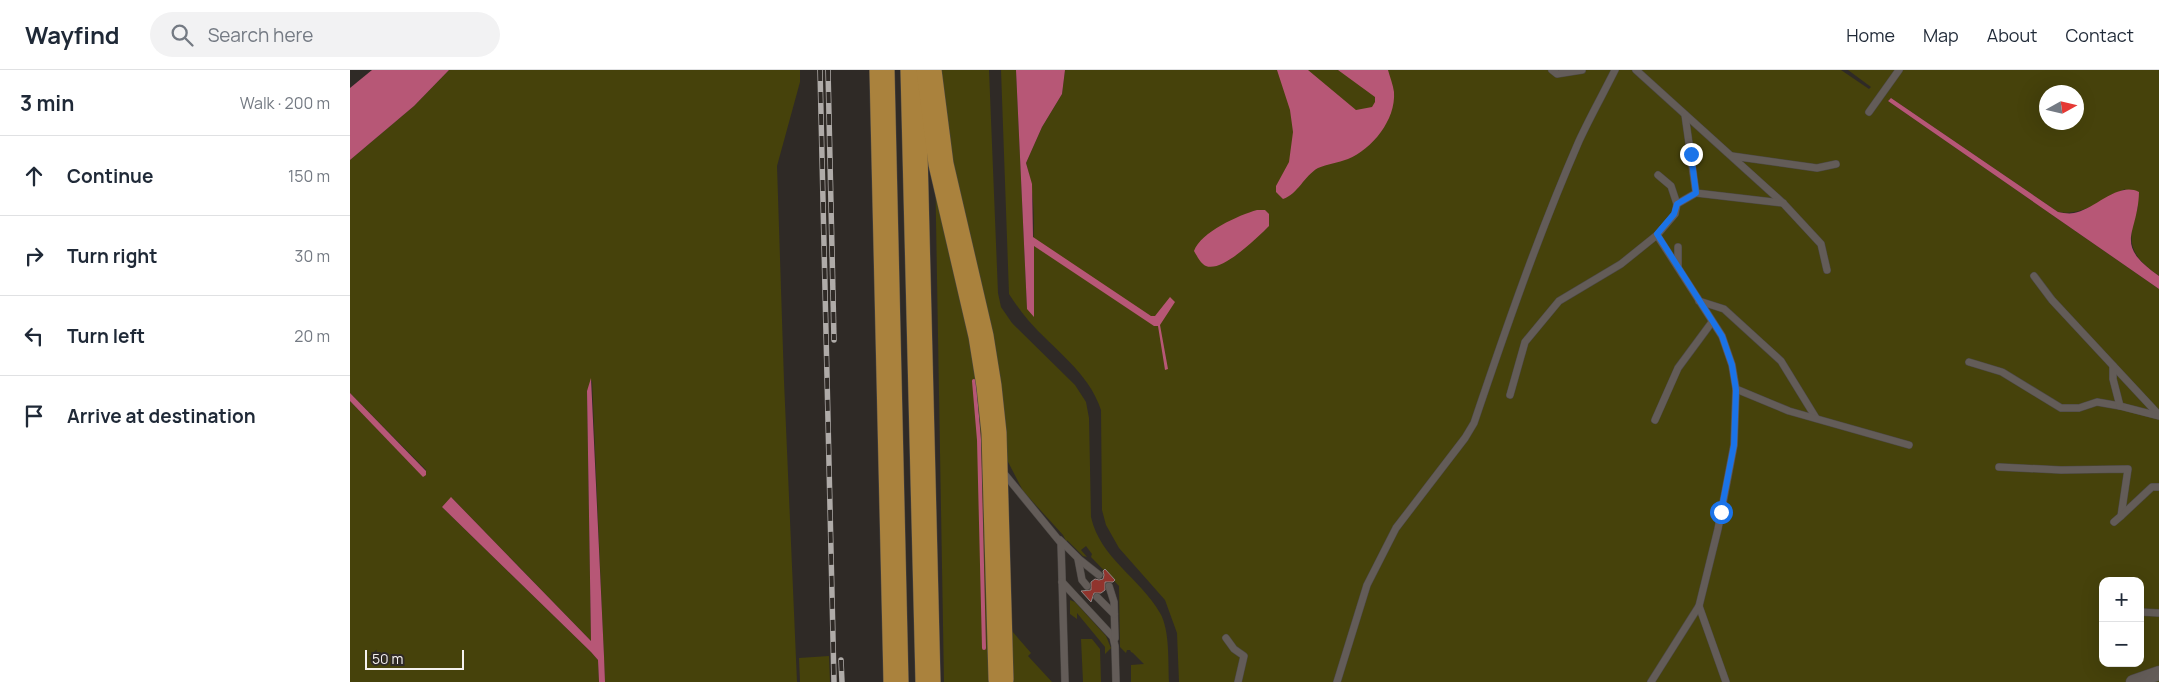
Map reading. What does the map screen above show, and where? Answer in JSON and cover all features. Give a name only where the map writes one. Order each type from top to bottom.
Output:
[{"type":"highway","points":[[882,70],[896,682]]},
{"type":"highway","points":[[913,70],[928,682]]},
{"type":"highway","points":[[929,70],[944,180],[986,365],[992,405],[1001,681]]},
{"type":"street","points":[[2133,682],[2159,673]]},
{"type":"lane","points":[[1552,70],[1557,74],[1582,70]]},
{"type":"lane","points":[[1337,682],[1367,585],[1396,528],[1465,438],[1474,422],[1516,299],[1554,202],[1580,140],[1615,70]]},
{"type":"lane","points":[[1636,70],[1783,203],[1821,244],[1827,270]]},
{"type":"lane","points":[[1869,112],[1898,70]]},
{"type":"lane","points":[[1686,115],[1696,193]]},
{"type":"lane","points":[[1732,156],[1816,168],[1836,164]]},
{"type":"lane","points":[[1510,395],[1525,342],[1559,301],[1621,264],[1657,234],[1674,214],[1677,204],[1671,186],[1658,175]]},
{"type":"lane","points":[[1677,204],[1696,193],[1783,203]]},
{"type":"lane","points":[[1651,682],[1699,606],[1718,529],[1734,445],[1736,390],[1732,365],[1722,336],[1657,234]]},
{"type":"lane","points":[[1678,247],[1678,269]]},
{"type":"lane","points":[[2034,276],[2052,300],[2159,416]]},
{"type":"lane","points":[[1699,301],[1724,309],[1781,361],[1816,418]]},
{"type":"lane","points":[[1655,420],[1678,368],[1712,322]]},
{"type":"lane","points":[[1969,362],[2002,372],[2061,408],[2079,408],[2097,402],[2159,416]]},
{"type":"lane","points":[[2113,366],[2113,379],[2120,406]]},
{"type":"lane","points":[[1736,390],[1789,412],[1909,444]]},
{"type":"lane","points":[[2079,408],[2088,412]]},
{"type":"lane","points":[[995,459],[1017,491],[1055,534],[1078,559],[1099,575]]},
{"type":"lane","points":[[1999,467],[2061,470],[2128,469],[2121,516]]},
{"type":"lane","points":[[2114,522],[2152,487],[2159,486]]},
{"type":"lane","points":[[1055,534],[1062,545],[1065,682]]},
{"type":"lane","points":[[1078,559],[1082,580],[1087,586]]},
{"type":"lane","points":[[1062,582],[1109,631],[1114,639],[1115,649]]},
{"type":"lane","points":[[1109,586],[1113,598],[1115,622],[1116,682]]},
{"type":"lane","points":[[1097,597],[1112,612],[1115,622]]},
{"type":"lane","points":[[1699,606],[1726,682]]},
{"type":"lane","points":[[2144,612],[2159,613]]},
{"type":"lane","points":[[1226,638],[1234,649],[1244,656],[1238,682]]},
{"type":"shaded area","points":[[372,70],[449,70],[414,106],[350,160],[350,88]]},
{"type":"shaded area","points":[[449,70],[800,70],[800,82],[777,166],[797,682],[605,682],[592,380],[587,391],[591,641],[452,498],[442,507],[591,652],[598,660],[599,682],[350,682],[350,401],[423,476],[426,470],[350,393],[350,160],[414,106]]},
{"type":"shaded area","points":[[939,70],[989,70],[998,293],[1001,307],[1012,323],[1075,385],[1086,402],[1089,418],[1091,517],[1103,544],[1160,613],[1167,637],[1169,682],[1131,682],[1131,665],[1144,664],[1130,650],[1127,650],[1126,653],[1120,647],[1119,586],[1091,557],[1092,554],[1086,546],[1081,550],[1087,557],[1083,556],[1067,540],[1067,543],[1063,535],[1023,491],[1004,454],[959,222]]},
{"type":"shaded area","points":[[1001,70],[1016,70],[1027,308],[1033,254],[1034,217],[1033,199],[1026,163],[1042,127],[1062,94],[1065,70],[1841,70],[1869,89],[1871,87],[1848,70],[2159,70],[2159,276],[2141,261],[2133,247],[2131,239],[2132,230],[2138,207],[2125,189],[2076,212],[2058,212],[1891,98],[1888,101],[2159,289],[2159,682],[1179,682],[1177,633],[1165,600],[1119,548],[1106,525],[1102,510],[1101,410],[1095,396],[1079,372],[1020,311],[1009,294]]},
{"type":"shaded area","points":[[1016,70],[1065,70],[1062,94],[1042,127],[1026,163],[1032,184],[1033,237],[1151,316],[1155,316],[1170,297],[1175,302],[1160,325],[1168,369],[1165,370],[1158,326],[1154,326],[1034,246],[1034,317],[1027,309]]},
{"type":"shaded area","points":[[1277,70],[1308,70],[1356,110],[1372,107],[1375,97],[1338,70],[1388,70],[1394,92],[1394,103],[1387,123],[1374,141],[1348,159],[1325,165],[1313,171],[1293,193],[1283,199],[1276,192],[1276,186],[1289,162],[1293,132],[1290,110]]},
{"type":"shaded area","points":[[1891,98],[2058,212],[2074,213],[2082,211],[2106,197],[2123,190],[2139,192],[2138,207],[2132,229],[2132,247],[2145,265],[2159,276],[2159,289],[1888,101]]},
{"type":"shaded area","points":[[935,162],[982,365],[990,682],[944,682]]},
{"type":"shaded area","points":[[1257,210],[1265,210],[1269,214],[1269,226],[1264,231],[1240,252],[1221,264],[1213,267],[1202,264],[1194,251],[1204,237],[1221,225]]},
{"type":"shaded area","points":[[591,378],[605,682],[599,682],[598,660],[591,652],[442,507],[451,497],[591,641],[587,391]]},
{"type":"shaded area","points":[[350,393],[426,471],[426,475],[423,477],[350,401]]},
{"type":"shaded area","points":[[1070,600],[1075,602],[1106,636],[1111,648],[1105,654],[1105,647],[1077,613],[1077,619],[1070,614]]},
{"type":"shaded area","points":[[1012,631],[1031,653],[1028,656],[1052,682],[1008,682]]},
{"type":"shaded area","points":[[1081,639],[1092,639],[1100,649],[1101,682],[1083,682]]},
{"type":"shaded area","points":[[829,656],[830,682],[800,682],[799,658]]},
{"type":"building","points":[[1105,569],[1115,580],[1113,582],[1105,582],[1105,590],[1101,593],[1094,593],[1091,602],[1081,591],[1091,590],[1091,582],[1095,579],[1103,579],[1103,571]]},
{"type":"waterway","points":[[974,381],[979,440],[984,648]]},
{"type":"railway","points":[[820,70],[834,682]]},
{"type":"railway","points":[[828,70],[834,340]]},
{"type":"railway","points":[[841,660],[842,682]]},
{"type":"route","points":[[1691,154],[1696,193],[1677,204],[1674,214],[1666,226],[1657,234],[1722,336],[1732,365],[1736,390],[1734,445],[1721,512]]}]
